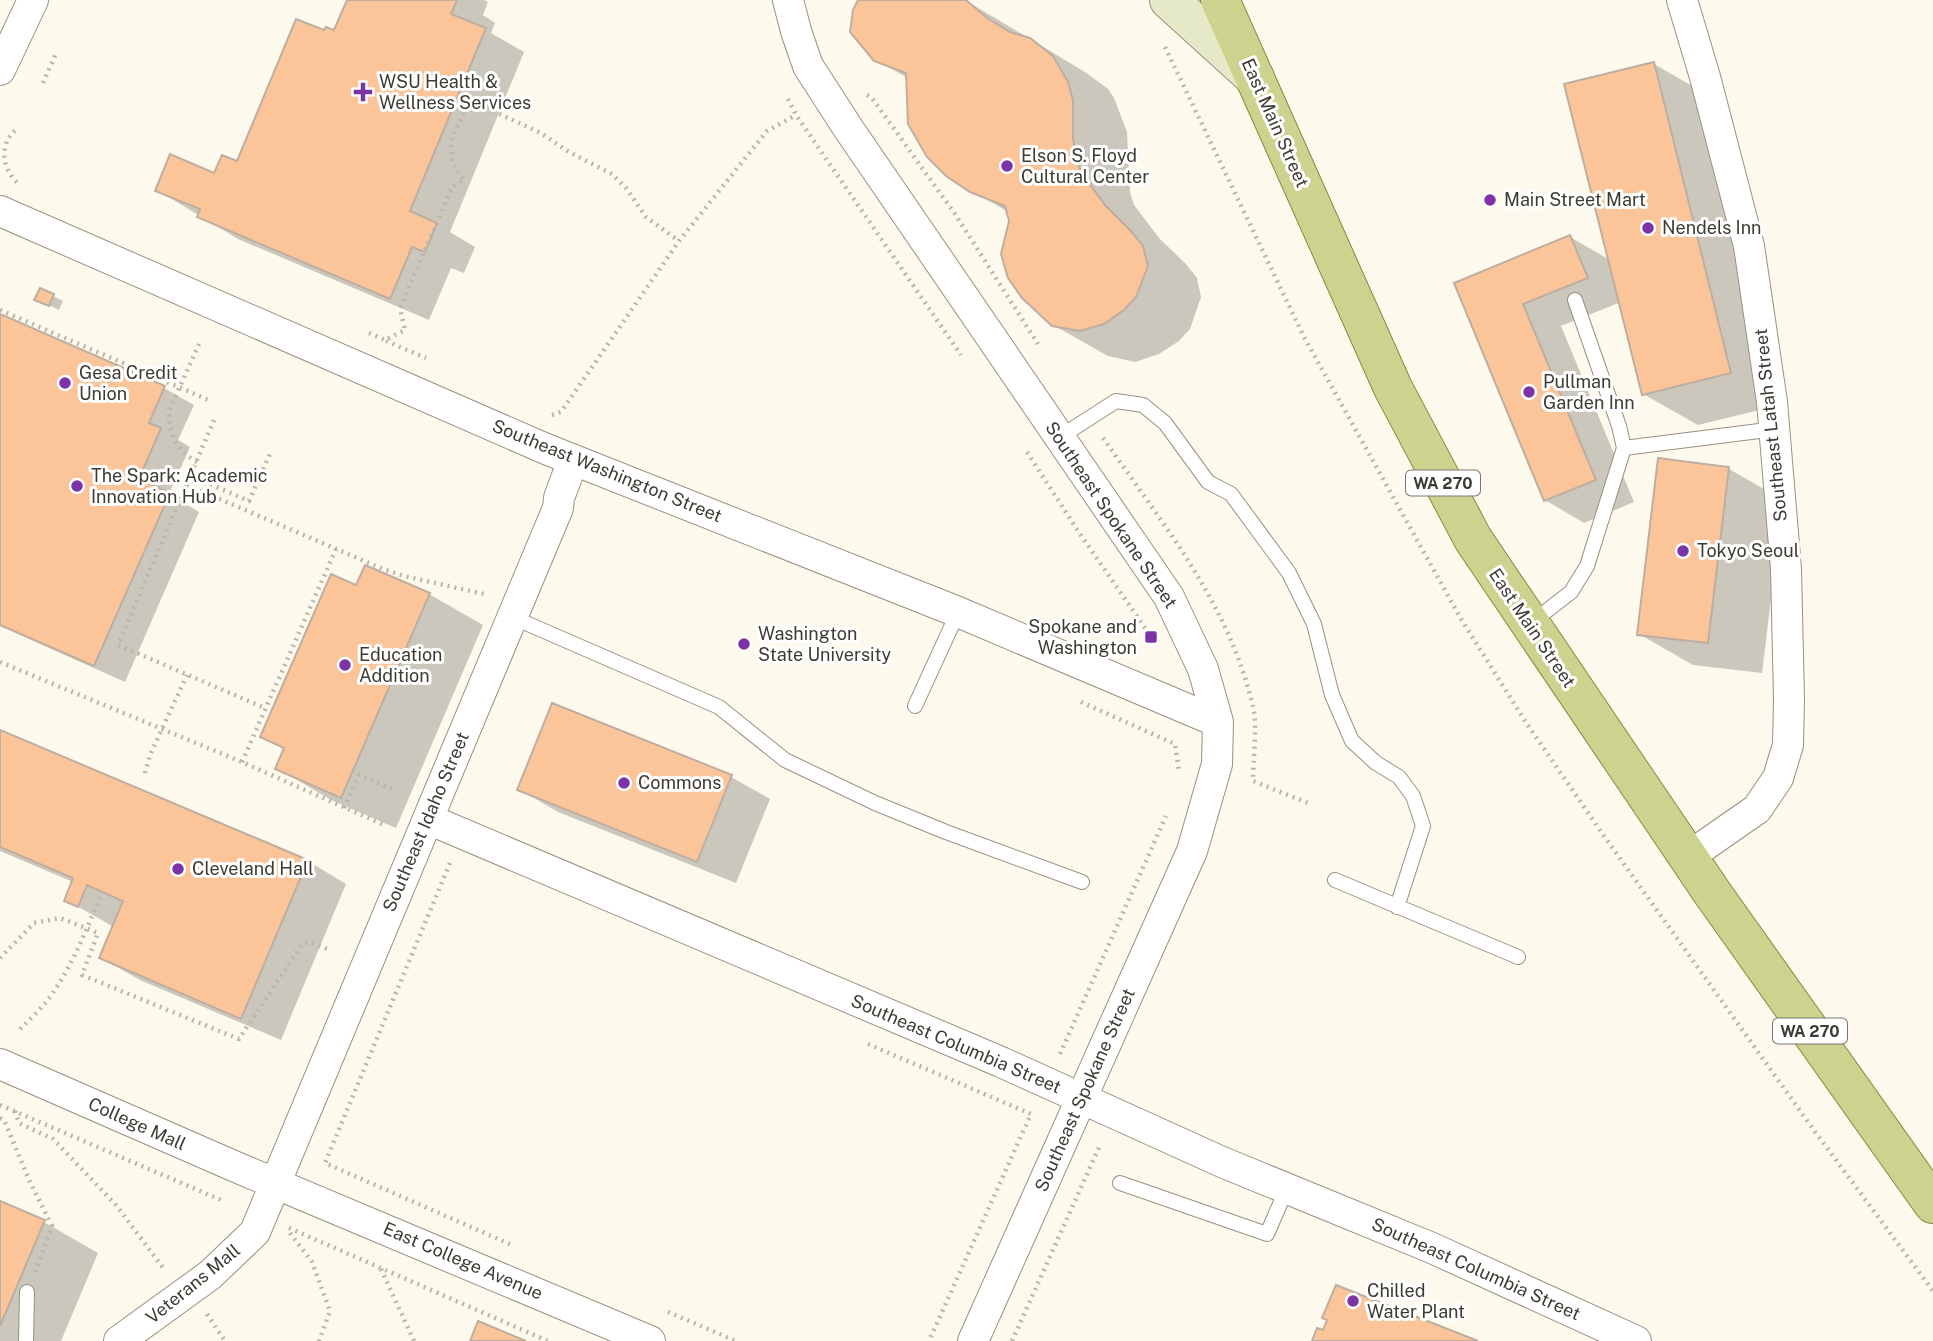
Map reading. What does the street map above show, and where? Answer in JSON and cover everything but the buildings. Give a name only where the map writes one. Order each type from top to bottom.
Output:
[{"type":"main road","points":[[1169,0],[1255,78]]},
{"type":"main road","name":"East Main Street","points":[[1220,0],[1393,388],[1473,539],[1688,857],[1933,1204]]},
{"type":"street","points":[[0,70],[33,0]]},
{"type":"street","name":"Southeast Spokane Street","points":[[788,0],[808,66],[1169,597],[1203,669],[1218,722],[1217,764],[1192,851],[973,1341]]},
{"type":"street","name":"Southeast Latah Street","points":[[1682,0],[1749,246],[1774,429],[1786,569],[1789,699],[1787,744],[1778,778],[1757,809],[1688,857]]},
{"type":"street","name":"Southeast Washington Street","points":[[0,211],[573,460],[958,612],[1218,722]]},
{"type":"street","name":"Southeast Idaho Street","points":[[275,1182],[558,508],[573,460]]},
{"type":"street","name":"Southeast Columbia Street","points":[[428,819],[1001,1062],[1223,1162],[1432,1248],[1636,1341]]},
{"type":"street","name":"College Mall","points":[[0,1064],[275,1182]]},
{"type":"street","name":"Veterans Mall","points":[[119,1341],[210,1275],[255,1233],[275,1182]]},
{"type":"street","name":"East College Avenue","points":[[275,1182],[650,1341]]},
{"type":"lane","points":[[1530,624],[1571,592],[1587,566],[1624,448],[1619,426],[1575,300]]},
{"type":"lane","points":[[1060,437],[1115,401],[1143,405],[1165,423],[1208,482],[1231,494],[1289,573],[1314,624],[1332,695],[1352,741],[1376,763],[1399,777],[1413,796],[1423,826],[1397,906]]},
{"type":"lane","points":[[1624,448],[1774,429]]},
{"type":"lane","points":[[915,706],[958,612]]},
{"type":"lane","points":[[512,617],[719,707],[785,760],[864,798],[946,832],[1082,882]]},
{"type":"lane","points":[[1335,880],[1518,957]]},
{"type":"lane","points":[[1120,1183],[1267,1234],[1287,1188]]},
{"type":"lane","points":[[26,1341],[27,1293]]},
{"type":"path","points":[[43,83],[57,51]]},
{"type":"path","points":[[385,340],[405,330],[400,308],[452,187],[464,181],[452,162],[451,141],[469,100],[541,133],[569,152],[612,174],[626,188],[646,217],[679,241]]},
{"type":"path","points":[[540,410],[551,415],[561,412],[679,241],[767,131],[796,115]]},
{"type":"path","points":[[18,128],[9,134],[3,146],[3,162],[14,180],[23,185]]},
{"type":"path","points":[[0,310],[211,401]]},
{"type":"path","points":[[366,332],[431,361]]},
{"type":"path","points":[[197,463],[180,449],[169,423],[169,411],[199,344]]},
{"type":"path","points":[[215,420],[118,646],[265,708]]},
{"type":"path","points":[[191,476],[249,501],[270,454]]},
{"type":"path","points":[[187,485],[394,573],[484,594]]},
{"type":"path","points":[[242,762],[337,549]]},
{"type":"path","points":[[0,662],[242,762],[382,824]]},
{"type":"path","points":[[145,773],[150,755],[164,730],[187,675]]},
{"type":"path","points":[[1078,701],[1175,744],[1180,769],[1177,781]]},
{"type":"path","points":[[344,808],[359,775],[397,791]]},
{"type":"path","points":[[1254,781],[1308,803]]},
{"type":"path","points":[[1059,1055],[1166,815]]},
{"type":"path","points":[[462,869],[450,863],[324,1163],[515,1246]]},
{"type":"path","points":[[20,1029],[46,1003],[64,976],[102,892]]},
{"type":"path","points":[[0,958],[34,923],[60,918],[98,933],[82,975],[239,1039],[302,944],[310,942],[330,950]]},
{"type":"path","points":[[867,1043],[1031,1114],[929,1341]]},
{"type":"path","points":[[0,1105],[221,1200]]},
{"type":"path","points":[[15,1111],[19,1123],[53,1139],[116,1205],[167,1272]]},
{"type":"path","points":[[1012,1341],[1114,1113]]},
{"type":"path","points":[[0,1118],[4,1120],[52,1226],[27,1293]]},
{"type":"path","points":[[319,1341],[330,1311],[312,1262],[286,1227],[548,1341]]},
{"type":"path","points":[[1894,1236],[1933,1291]]},
{"type":"path","points":[[381,1268],[414,1341]]},
{"type":"path","points":[[203,1307],[225,1341]]},
{"type":"path","points":[[664,1310],[736,1341]]},
{"type":"place","name":"WSU Health & Wellness Services","points":[[363,92]]},
{"type":"place","name":"Elson S. Floyd Cultural Center","points":[[1007,166]]},
{"type":"place","name":"Main Street Mart","points":[[1490,200]]},
{"type":"place","name":"Nendels Inn","points":[[1648,228]]},
{"type":"place","name":"Gesa Credit Union","points":[[65,383]]},
{"type":"place","name":"Pullman Garden Inn","points":[[1529,392]]},
{"type":"place","name":"The Spark: Academic Innovation Hub","points":[[77,486]]},
{"type":"place","name":"Tokyo Seoul","points":[[1683,551]]},
{"type":"place","name":"Spokane and Washington","points":[[1151,637]]},
{"type":"place","name":"Washington State University","points":[[744,644]]},
{"type":"place","name":"Education Addition","points":[[345,665]]},
{"type":"place","name":"Commons","points":[[624,783]]},
{"type":"place","name":"Cleveland Hall","points":[[178,869]]},
{"type":"place","name":"Chilled Water Plant","points":[[1353,1301]]}]
